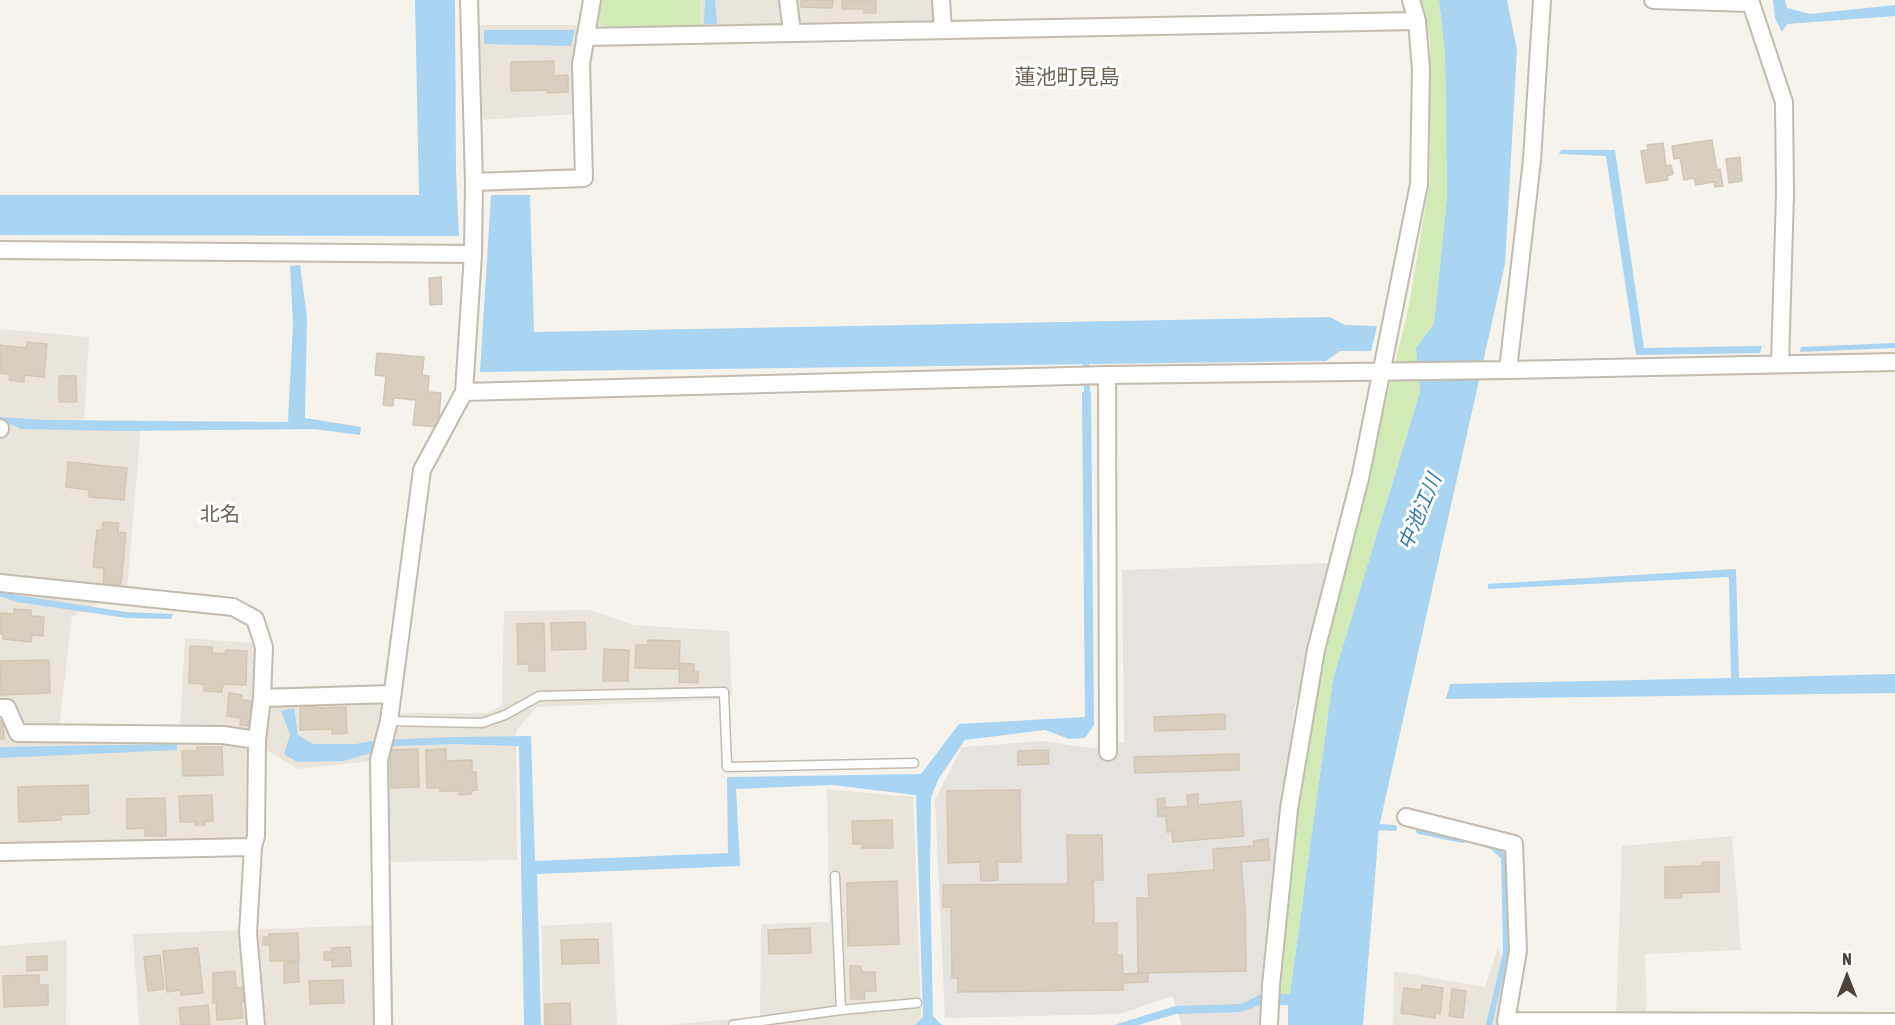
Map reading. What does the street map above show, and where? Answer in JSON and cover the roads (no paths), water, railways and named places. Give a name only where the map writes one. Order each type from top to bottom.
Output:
[{"type":"street","points":[[383,1025],[379,760],[387,728],[422,470],[464,392],[473,254],[474,182],[470,0]]},
{"type":"street","points":[[474,182],[584,178],[581,64],[592,0]]},
{"type":"street","points":[[788,0],[792,32]]},
{"type":"street","points":[[941,0],[943,30]]},
{"type":"street","points":[[1269,1019],[1289,809],[1316,650],[1388,372],[1419,184],[1421,69],[1417,21],[1411,0]]},
{"type":"street","points":[[1503,370],[1532,160],[1542,0]]},
{"type":"street","points":[[1653,0],[1750,1],[1784,102],[1785,194],[1780,364]]},
{"type":"street","points":[[585,37],[1417,21]]},
{"type":"street","points":[[0,249],[473,254]]},
{"type":"street","points":[[464,392],[1107,375],[1895,362]]},
{"type":"street","points":[[1107,375],[1108,753]]},
{"type":"street","points":[[0,583],[234,607],[255,619],[264,647],[262,698],[257,740],[256,836],[253,847],[248,933],[256,1025]]},
{"type":"street","points":[[262,698],[392,694]]},
{"type":"street","points":[[0,708],[7,708],[18,733],[223,735],[257,740]]},
{"type":"street","points":[[1406,817],[1514,844],[1518,951],[1506,1021],[1637,1024],[1895,1022]]},
{"type":"street","points":[[0,852],[253,847]]},
{"type":"lane","points":[[387,728],[482,723],[505,715],[539,696],[724,692],[727,766],[914,764]]},
{"type":"lane","points":[[835,876],[841,1010]]},
{"type":"lane","points":[[733,1025],[841,1010],[917,1003]]},
{"type":"water","points":[[415,0],[455,0],[456,172],[459,236],[0,235],[0,195],[419,195]]},
{"type":"water","points":[[705,0],[715,0],[717,24],[704,24]]},
{"type":"water","name":"中池江川","points":[[1439,0],[1507,0],[1517,50],[1505,264],[1379,827],[1363,1025],[1288,1025],[1288,1005],[1260,1005],[1241,1012],[1176,1014],[1138,1025],[1114,1025],[1175,1006],[1242,1004],[1263,993],[1290,994],[1333,679],[1420,392],[1416,348],[1434,324],[1447,197],[1445,53]]},
{"type":"water","points":[[1773,0],[1785,0],[1787,8],[1810,14],[1895,5],[1895,16],[1787,24],[1782,32],[1775,18]]},
{"type":"water","points":[[484,30],[575,30],[571,46],[484,44]]},
{"type":"water","points":[[1561,150],[1615,150],[1644,348],[1762,346],[1760,353],[1636,355],[1606,156],[1559,154]]},
{"type":"water","points":[[491,195],[530,195],[534,332],[1330,317],[1345,325],[1377,326],[1371,351],[1340,351],[1326,361],[480,372]]},
{"type":"water","points":[[300,265],[307,317],[305,418],[361,427],[360,435],[314,429],[120,431],[21,429],[11,424],[0,424],[0,417],[45,420],[288,422],[293,323],[290,266]]},
{"type":"water","points":[[1895,343],[1895,348],[1800,352],[1801,347]]},
{"type":"water","points":[[1082,392],[1091,392],[1094,725],[1085,738],[1069,739],[1045,730],[965,740],[939,778],[931,797],[930,874],[933,1016],[942,1025],[915,1025],[923,1017],[916,795],[832,785],[736,789],[740,866],[537,874],[541,1025],[524,1025],[519,746],[455,744],[394,746],[344,761],[297,762],[284,754],[290,735],[281,711],[294,708],[298,735],[313,744],[531,736],[535,861],[728,853],[727,777],[921,774],[959,724],[1085,717]]},
{"type":"water","points":[[1736,569],[1739,678],[1895,674],[1895,693],[1446,699],[1450,684],[1731,678],[1729,577],[1488,589],[1488,584]]},
{"type":"water","points":[[0,591],[126,612],[173,614],[171,619],[127,618],[17,602],[0,596]]},
{"type":"water","points":[[177,744],[177,750],[0,758],[0,747]]},
{"type":"waterway","points":[[1086,364],[1087,392]]},
{"type":"waterway","points":[[1371,828],[1394,828]]},
{"type":"waterway","points":[[1419,831],[1463,840]]},
{"type":"waterway","points":[[1488,845],[1504,857],[1506,953],[1489,1025]]},
{"type":"district","name":"蓮池町見島","points":[[1067,77]]},
{"type":"district","name":"北名","points":[[220,515]]}]
